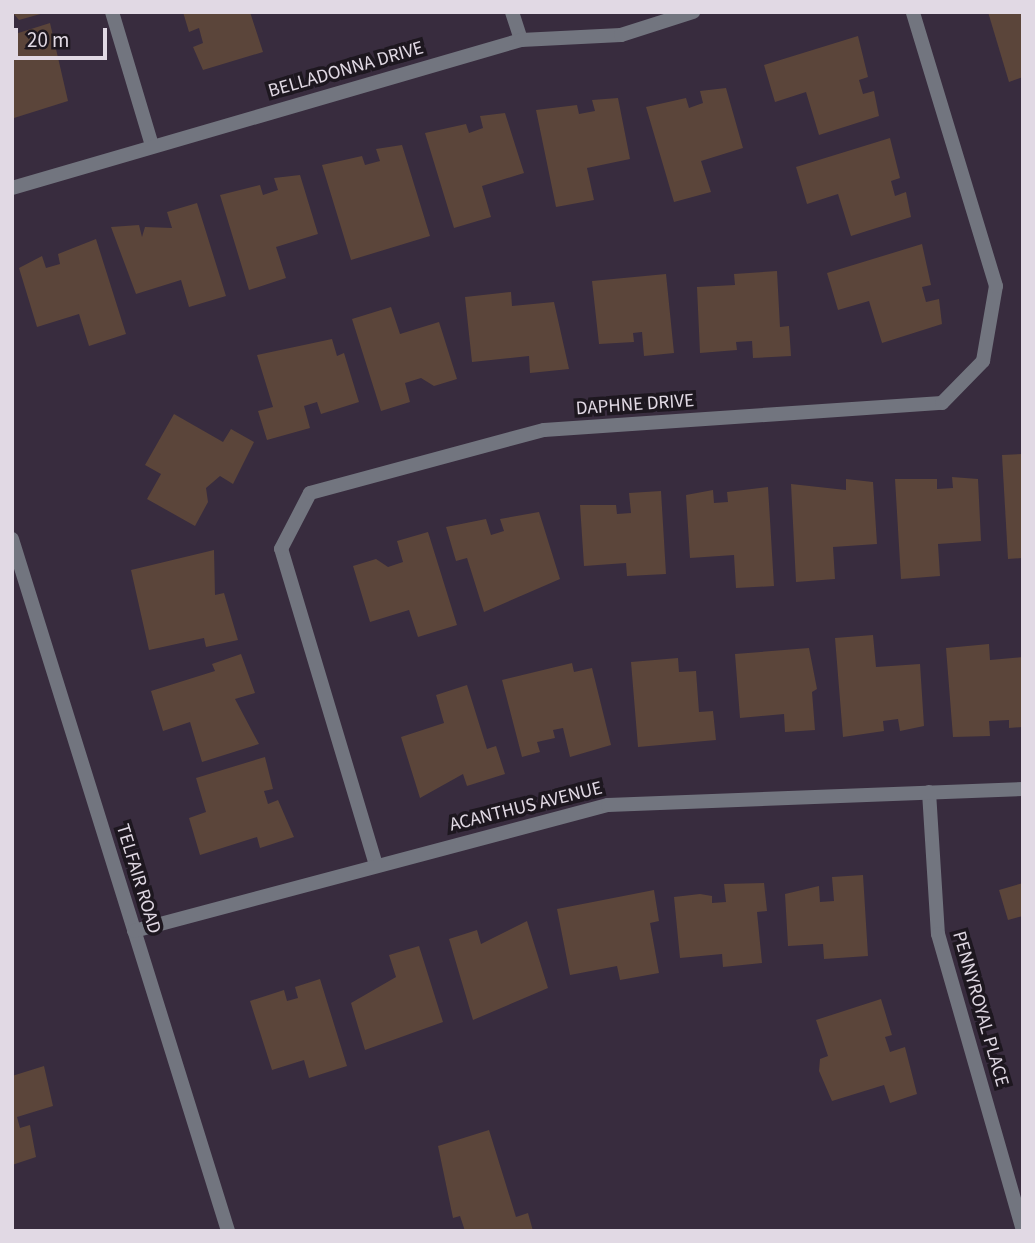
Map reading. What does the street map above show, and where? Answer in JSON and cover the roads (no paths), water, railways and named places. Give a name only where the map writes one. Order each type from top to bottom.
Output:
[{"type":"street","points":[[112,12],[152,145]]},
{"type":"street","points":[[512,12],[521,40]]},
{"type":"street","name":"BELLADONNA DRIVE","points":[[12,188],[152,145],[521,40],[621,34],[694,12]]},
{"type":"street","name":"DAPHNE DRIVE","points":[[376,865],[281,549],[310,494],[544,430],[942,403],[984,361],[996,286],[913,12]]},
{"type":"street","name":"TELFAIR ROAD","points":[[12,539],[228,1231]]},
{"type":"street","name":"ACANTHUS AVENUE","points":[[134,931],[608,805],[1023,789]]},
{"type":"street","name":"PENNYROYAL PLACE","points":[[929,792],[938,933],[1023,1231]]}]
